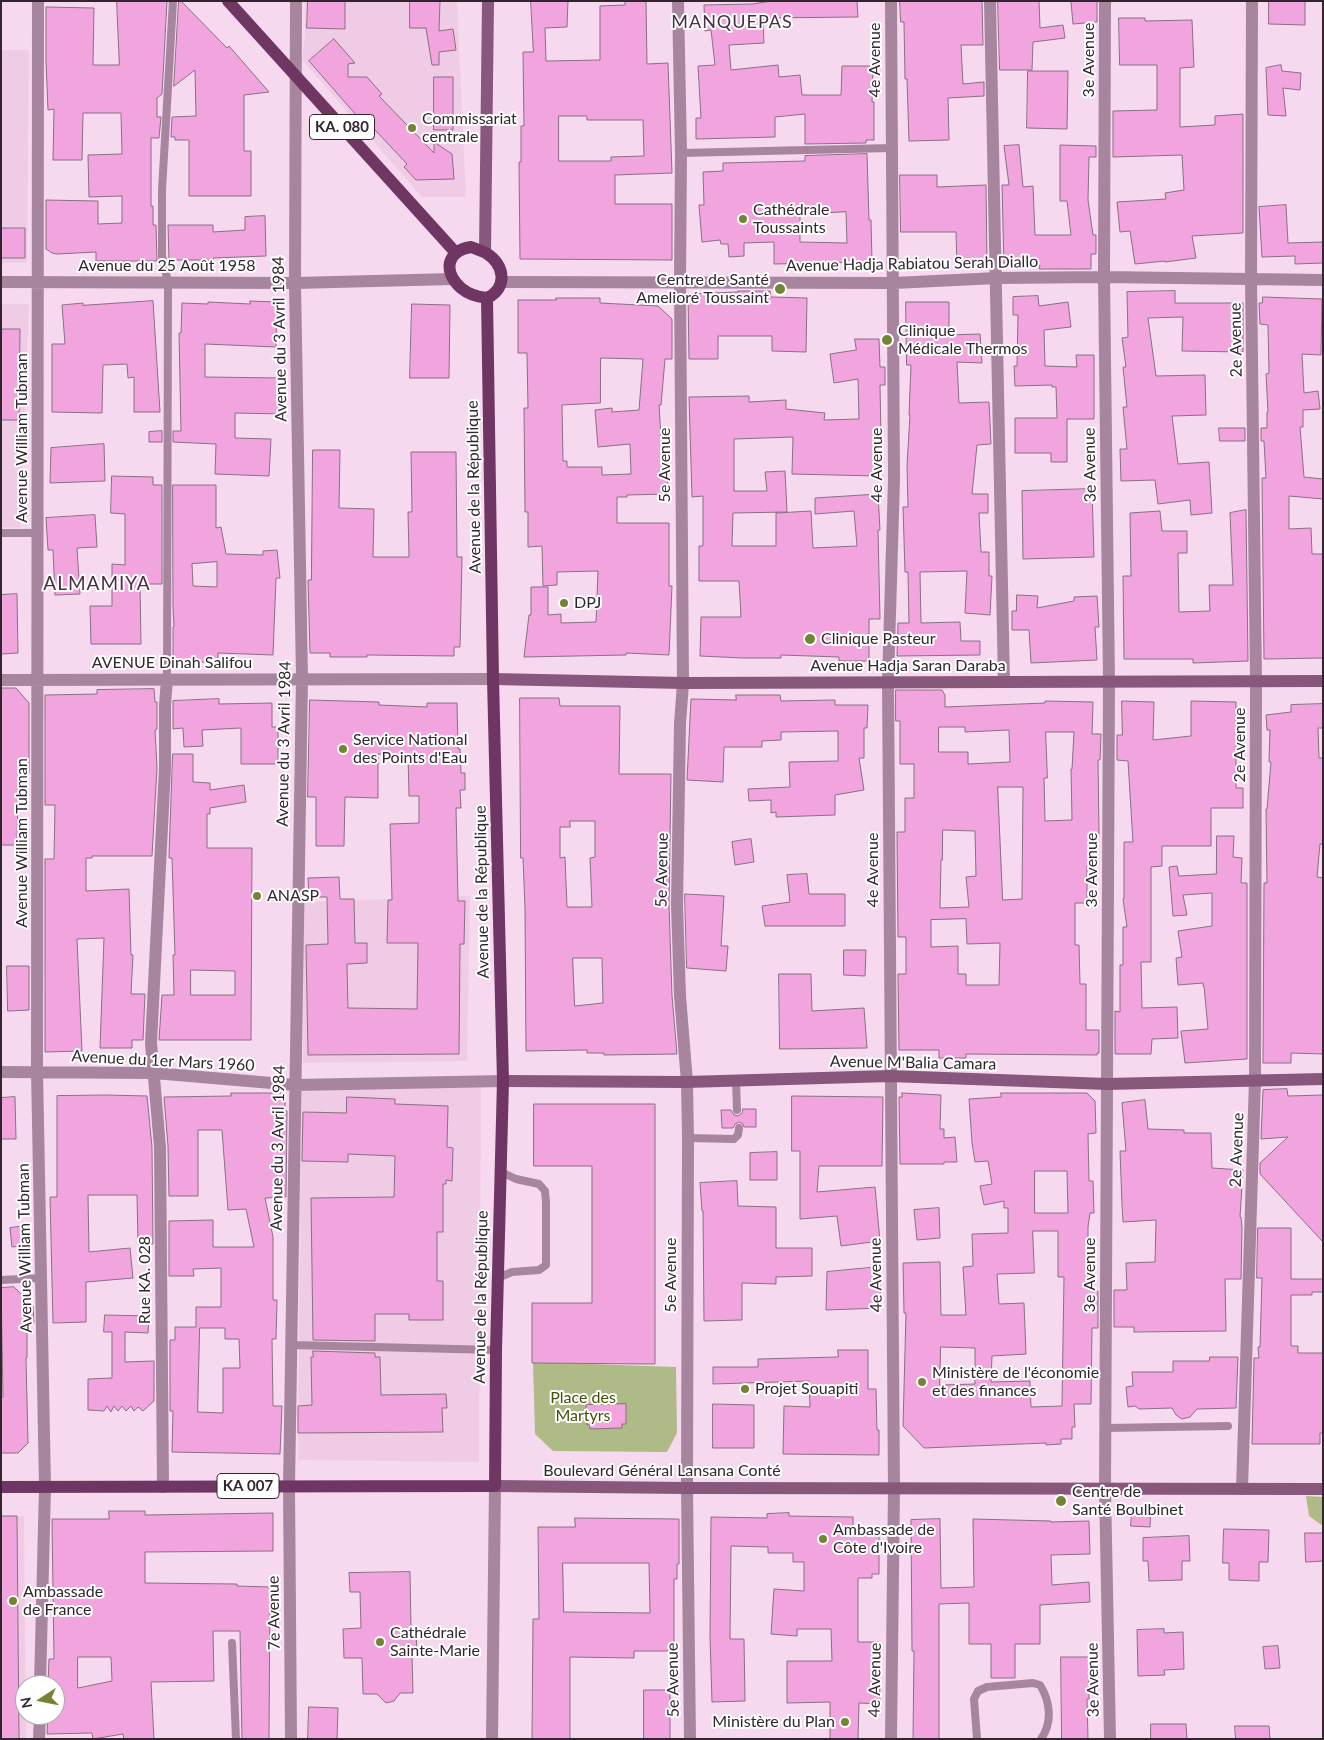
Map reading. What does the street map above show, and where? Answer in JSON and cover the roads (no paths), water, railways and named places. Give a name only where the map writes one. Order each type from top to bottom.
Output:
[{"type":"main road","name":"KA. 080","points":[[228,1],[456,253]]},
{"type":"main road","points":[[471,247],[485,252],[500,266],[502,274],[502,282],[498,290],[487,298],[476,296],[462,289],[450,273],[449,263],[456,253],[464,248],[471,247]]},
{"type":"main road","name":"Avenue de la République","points":[[487,298],[493,679],[503,1081],[496,1350],[495,1486]]},
{"type":"main road","name":"Boulevard Général Lansana Conté","points":[[1,1487],[495,1486]]},
{"type":"street","name":"Avenue William Tubman","points":[[38,1],[37,1072],[45,1487],[40,1675]]},
{"type":"street","name":"Avenue du 3 Avril 1984","points":[[289,1486],[302,678],[296,283],[296,1]]},
{"type":"street","points":[[485,252],[488,1]]},
{"type":"street","name":"5e Avenue","points":[[678,1],[681,153],[683,683],[680,724],[677,905],[680,996],[687,1082],[688,1138],[687,1488],[690,1739]]},
{"type":"street","name":"4e Avenue","points":[[891,1],[891,148],[894,283],[894,479],[888,682],[894,1488],[891,1739]]},
{"type":"street","points":[[990,1],[1004,682]]},
{"type":"street","name":"3e Avenue","points":[[1105,1],[1104,277],[1109,681],[1105,1489],[1110,1739]]},
{"type":"street","name":"2e Avenue","points":[[1242,1489],[1255,1080],[1256,681],[1251,279],[1252,1]]},
{"type":"street","name":"Avenue Hadja Rabiatou Serah Diallo","points":[[502,282],[894,283],[997,278],[1104,277],[1323,280]]},
{"type":"street","name":"Avenue du 25 Août 1958","points":[[1,282],[296,283],[453,279]]},
{"type":"street","name":"Rue KA. 028","points":[[163,1487],[160,1156],[151,1043],[165,768],[167,679]]},
{"type":"street","name":"Avenue Hadja Saran Daraba","points":[[493,679],[683,683],[1323,681]]},
{"type":"street","name":"AVENUE Dinah Salifou","points":[[1,680],[493,679]]},
{"type":"street","name":"Avenue du 1er Mars 1960","points":[[1,1072],[154,1073],[295,1085],[503,1081]]},
{"type":"street","name":"Avenue M'Balia Camara","points":[[503,1081],[687,1082],[890,1076],[1107,1084],[1323,1079]]},
{"type":"street","name":"7e Avenue","points":[[289,1486],[291,1739]]},
{"type":"street","points":[[492,1739],[495,1486]]},
{"type":"street","name":"Boulevard Général Lansana Conté","points":[[495,1486],[1323,1489]]},
{"type":"street","points":[[39,1739],[40,1725]]},
{"type":"lane","points":[[167,679],[168,282],[162,256],[162,190],[173,1]]},
{"type":"lane","points":[[681,153],[891,148]]},
{"type":"lane","points":[[1,533],[38,533]]},
{"type":"lane","points":[[736,1081],[737,1110]]},
{"type":"lane","points":[[688,1138],[734,1139],[738,1135],[739,1128]]},
{"type":"lane","points":[[498,1278],[512,1272],[539,1270],[546,1265],[545,1191],[539,1184],[516,1179],[500,1172]]},
{"type":"lane","points":[[1,1280],[42,1278]]},
{"type":"lane","points":[[291,1345],[496,1350]]},
{"type":"lane","points":[[1106,1428],[1228,1426]]},
{"type":"lane","points":[[232,1643],[236,1739]]},
{"type":"lane","points":[[978,1739],[974,1699],[978,1691],[987,1688],[1033,1683],[1040,1685],[1047,1696],[1049,1713],[1047,1732],[1041,1739]]},
{"type":"place","name":"Commissariat centrale","points":[[412,128]]},
{"type":"place","name":"Cathédrale Toussaints","points":[[743,219]]},
{"type":"place","name":"Centre de Santé Amelioré Toussaint","points":[[780,289]]},
{"type":"place","name":"Clinique Médicale Thermos","points":[[887,340]]},
{"type":"place","name":"DPJ","points":[[564,603]]},
{"type":"place","name":"Clinique Pasteur","points":[[810,639]]},
{"type":"place","name":"Service National des Points d'Eau","points":[[343,749]]},
{"type":"place","name":"ANASP","points":[[257,896]]},
{"type":"place","name":"Ministère de l'économie et des finances","points":[[922,1382]]},
{"type":"place","name":"Projet Souapiti","points":[[745,1389]]},
{"type":"place","name":"Centre de Santé Boulbinet","points":[[1061,1501]]},
{"type":"place","name":"Ambassade de Côte d'Ivoire","points":[[823,1539]]},
{"type":"place","name":"Ambassade de France","points":[[13,1601]]},
{"type":"place","name":"Cathédrale Sainte-Marie","points":[[380,1642]]},
{"type":"place","name":"Ministère du Plan","points":[[845,1722]]},
{"type":"district","name":"MANQUEPAS","points":[[732,22]]},
{"type":"district","name":"ALMAMIYA","points":[[97,584]]},
{"type":"park label","name":"Place des Martyrs","points":[[583,1407]]}]
